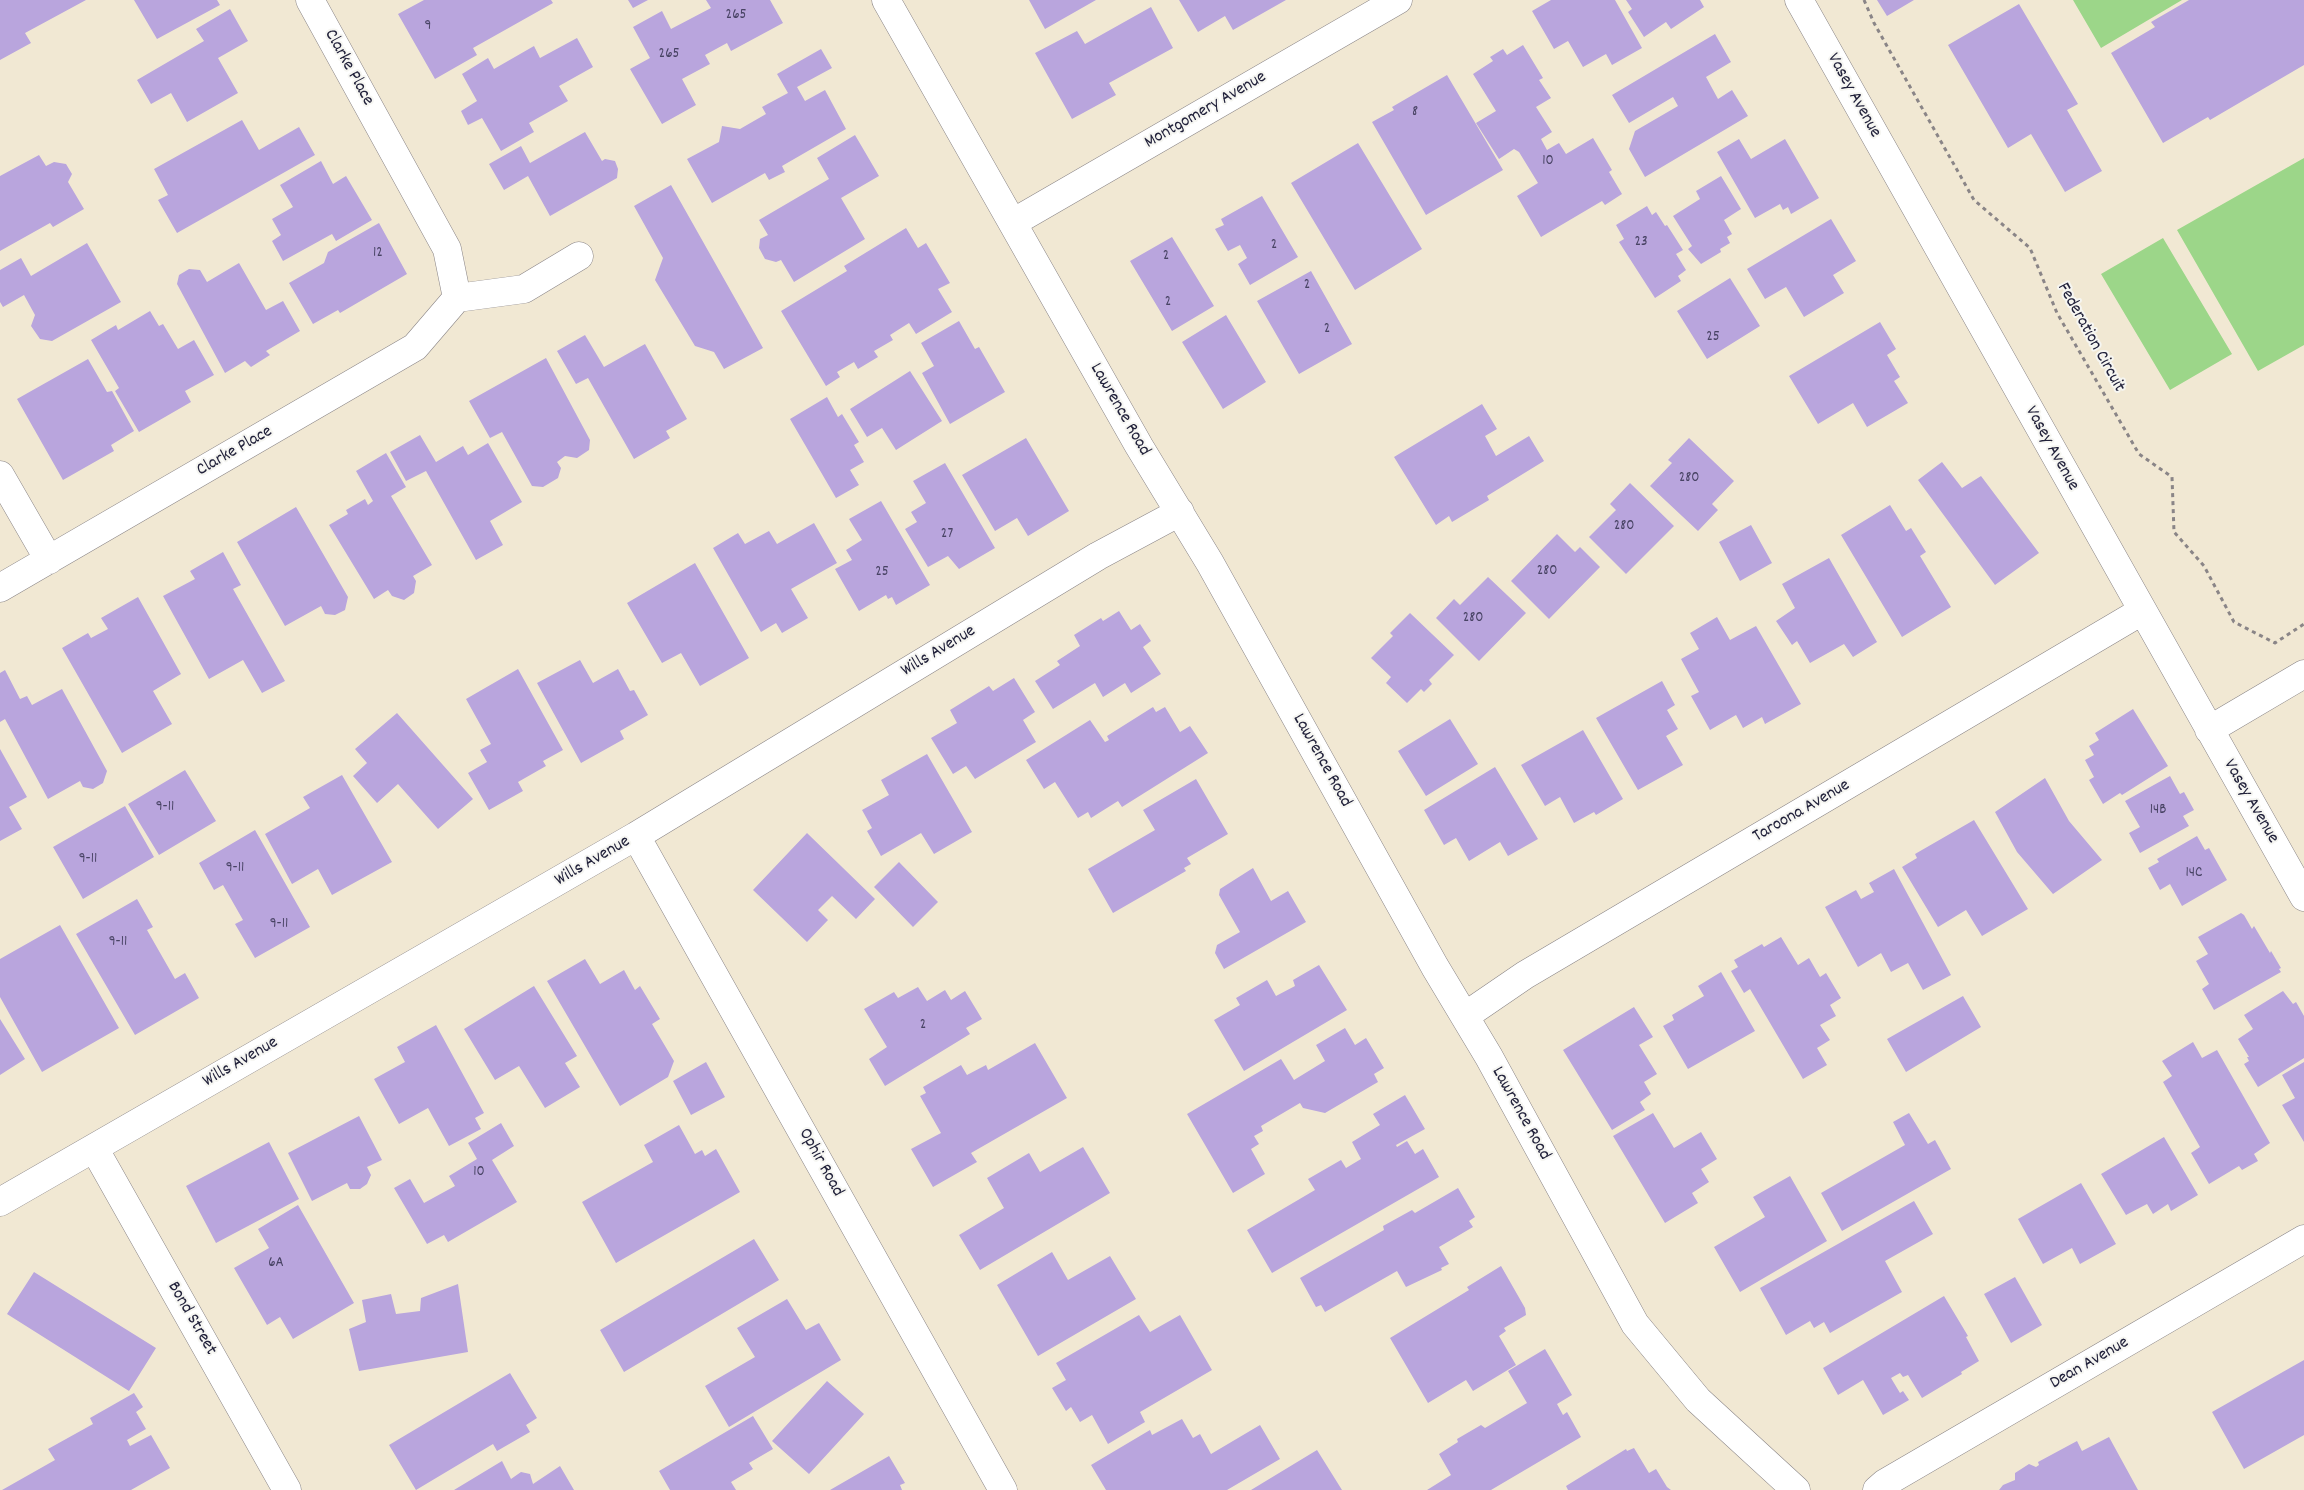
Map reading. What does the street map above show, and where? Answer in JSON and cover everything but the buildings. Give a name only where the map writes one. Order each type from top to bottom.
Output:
[{"type":"street","name":"Clarke Place","points":[[0,588],[415,347],[457,298],[447,249],[310,0]]},
{"type":"street","name":"Lawrence Road","points":[[886,0],[1014,222],[1139,446],[1180,512],[1465,1016],[1635,1324],[1698,1400],[1796,1490]]},
{"type":"street","name":"Montgomery Avenue","points":[[1014,222],[1398,0]]},
{"type":"street","name":"Vasey Avenue","points":[[1799,0],[2304,897]]},
{"type":"street","points":[[457,298],[524,289],[579,256]]},
{"type":"street","points":[[0,474],[49,560]]},
{"type":"street","name":"Wills Avenue","points":[[0,1202],[636,836],[1098,556],[1180,512]]},
{"type":"street","name":"Taroona Avenue","points":[[1465,1016],[1526,975],[2142,611]]},
{"type":"street","points":[[2209,730],[2304,674]]},
{"type":"street","name":"Ophir Road","points":[[636,836],[1003,1490]]},
{"type":"street","name":"Bond Street","points":[[94,1148],[288,1490]]},
{"type":"street","name":"Dean Avenue","points":[[1877,1490],[1885,1483],[2304,1239]]},
{"type":"path","name":"Federation Circuit","points":[[1864,0],[1874,23],[1974,200],[2030,248],[2057,313],[2139,454],[2172,477],[2174,532],[2204,566],[2234,622],[2275,644],[2304,624]]},
{"type":"green space","points":[[2073,0],[2182,0],[2101,48]]},
{"type":"green space","points":[[2304,158],[2304,345],[2258,371],[2177,230]]},
{"type":"green space","points":[[2163,238],[2232,354],[2170,390],[2101,274]]}]
